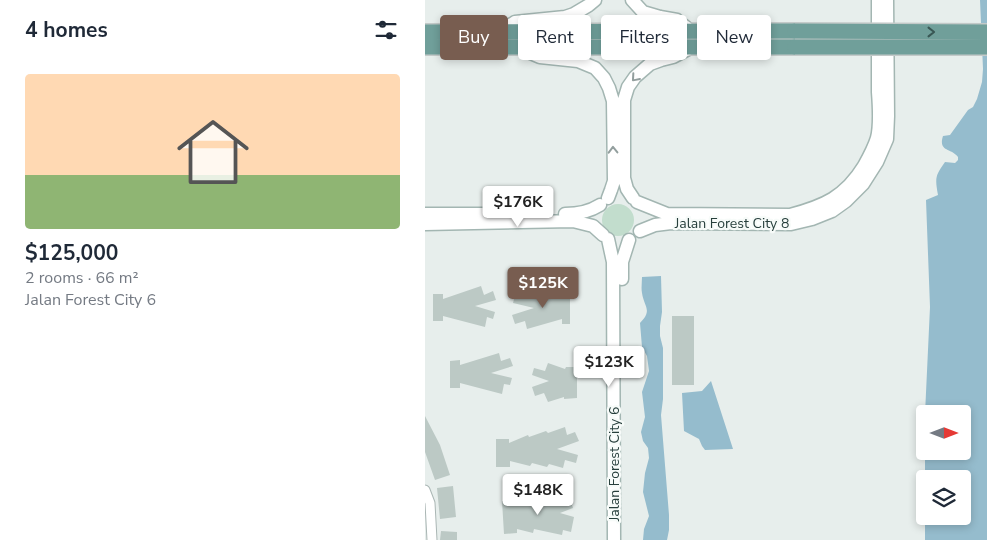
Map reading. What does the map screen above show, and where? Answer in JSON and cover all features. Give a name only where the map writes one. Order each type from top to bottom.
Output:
[{"type":"main road","points":[[425,47],[517,47],[692,40],[795,31],[987,32]]},
{"type":"main road","points":[[425,32],[440,32]]},
{"type":"main road","points":[[508,32],[692,40],[795,47],[987,47]]},
{"type":"street","points":[[508,27],[515,22],[565,17],[574,14],[595,0]]},
{"type":"street","points":[[425,224],[573,221],[593,226],[615,242],[629,240],[640,232],[644,216],[643,211],[627,189],[624,178],[624,100],[628,87],[635,76],[650,64],[673,57],[692,40],[677,20],[643,12],[632,0]]},
{"type":"street","name":"Jalan Forest City 8","points":[[635,200],[667,214],[790,215],[809,210],[840,194],[856,178],[869,157],[877,137],[879,116],[878,0]]},
{"type":"street","name":"Jalan Forest City 8","points":[[640,232],[655,226],[671,224],[791,224],[832,211],[846,201],[863,184],[877,162],[887,139],[887,0]]},
{"type":"street","points":[[517,47],[540,57],[578,60],[595,68],[604,78],[609,88],[613,101],[614,181],[611,190],[598,210],[596,220],[597,226],[606,237]]},
{"type":"street","points":[[425,214],[582,214],[591,211],[613,195],[623,195],[635,200]]},
{"type":"street","name":"Jalan Forest City 6","points":[[606,237],[613,262],[614,540]]},
{"type":"street","name":"Jalan Forest City 6","points":[[623,540],[622,262],[629,240]]},
{"type":"street","points":[[425,490],[430,503],[431,540]]},
{"type":"green space","points":[[618,204],[630,208],[634,220],[630,232],[618,236],[606,232],[602,220],[606,208]]},
{"type":"water","points":[[980,0],[987,0],[987,540],[925,540],[925,525],[971,525],[971,470],[925,470],[925,460],[971,460],[971,405],[925,405],[930,307],[926,200],[938,195],[937,177],[945,162],[955,163],[958,160],[955,154],[942,145],[943,136],[950,135],[968,110],[973,107],[977,99],[982,82],[983,69]]},
{"type":"water","points":[[661,276],[662,312],[660,336],[663,348],[663,399],[661,415],[669,530],[667,540],[643,540],[644,529],[649,516],[643,492],[649,458],[648,448],[643,441],[641,432],[645,417],[642,392],[649,371],[647,356],[642,347],[640,323],[647,311],[643,298],[642,277]]},
{"type":"water","points":[[711,381],[733,449],[705,450],[699,439],[684,431],[682,393],[702,391]]},
{"type":"building","points":[[481,286],[484,295],[493,291],[496,300],[475,306],[495,312],[493,319],[487,317],[485,327],[443,316],[443,321],[433,321],[433,294],[443,294],[443,299]]},
{"type":"building","points":[[527,288],[561,297],[561,293],[570,293],[570,324],[562,324],[562,319],[527,329],[525,321],[515,324],[512,315],[534,308],[513,303],[515,295],[525,297]]},
{"type":"building","points":[[672,316],[694,316],[694,385],[672,385]]},
{"type":"building","points":[[499,353],[501,361],[510,358],[513,366],[491,373],[512,378],[510,385],[504,384],[502,394],[460,383],[460,388],[450,388],[450,361],[460,360],[460,365]]},
{"type":"building","points":[[548,363],[565,369],[566,367],[577,367],[577,398],[564,399],[564,397],[548,402],[544,393],[535,396],[532,387],[549,381],[532,375],[534,368],[545,371]]},
{"type":"building","points":[[425,416],[440,445],[450,475],[435,480],[425,452]]},
{"type":"building","points":[[565,427],[567,435],[575,432],[579,441],[557,449],[578,455],[576,463],[565,460],[563,468],[549,464],[547,467],[532,463],[530,466],[510,461],[510,467],[496,467],[496,439],[509,439],[509,443],[528,435],[529,437],[546,431],[548,433]]},
{"type":"building","points":[[453,486],[456,517],[440,519],[437,488]]},
{"type":"building","points":[[559,494],[561,498],[569,496],[573,508],[560,513],[574,517],[571,532],[563,530],[562,535],[534,529],[533,533],[517,529],[517,533],[504,534],[502,501],[515,500],[516,506],[534,499],[535,503]]},
{"type":"building","points":[[441,531],[457,532],[457,540],[440,540]]}]
